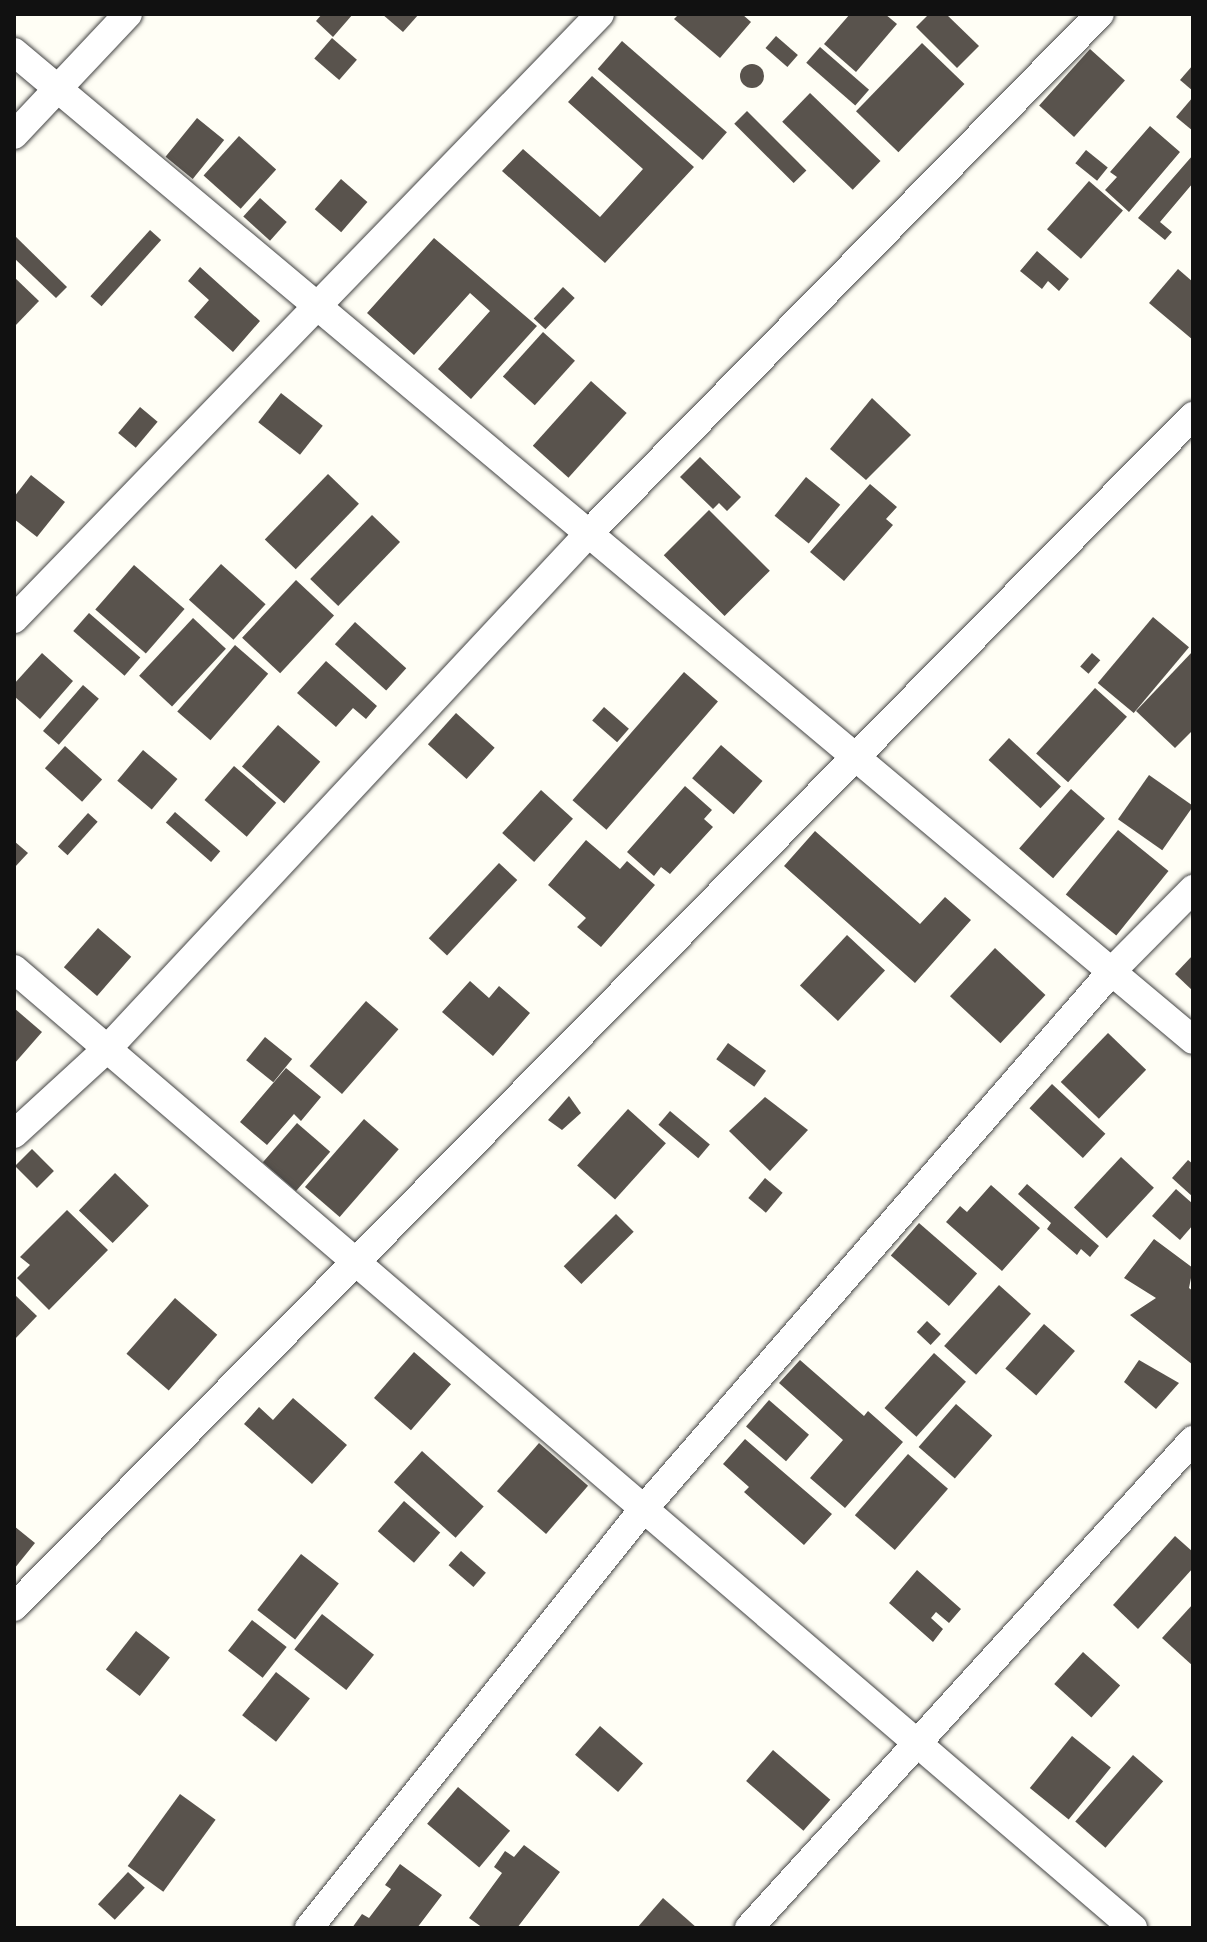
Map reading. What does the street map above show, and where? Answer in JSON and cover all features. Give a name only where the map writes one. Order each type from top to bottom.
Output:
[{"type":"street","points":[[14,135],[128,14]]},
{"type":"street","points":[[14,619],[600,14]]},
{"type":"street","points":[[14,1134],[109,1047],[589,533],[1100,14]]},
{"type":"street","points":[[14,52],[57,92],[589,533],[853,760],[1193,1040]]},
{"type":"street","points":[[14,1607],[354,1259],[1193,416]]},
{"type":"street","points":[[309,1928],[641,1512],[1111,972],[1193,889]]},
{"type":"street","points":[[14,969],[354,1259],[641,1512],[1133,1928]]},
{"type":"street","points":[[749,1928],[914,1742],[1193,1440]]},
{"type":"building","points":[[322,14],[353,14],[333,37],[316,21]]},
{"type":"building","points":[[382,14],[419,14],[403,32]]},
{"type":"building","points":[[679,14],[742,14],[751,22],[720,58],[674,19]]},
{"type":"building","points":[[850,14],[885,14],[897,24],[856,72],[824,44]]},
{"type":"building","points":[[929,14],[946,14],[979,46],[957,68],[916,27]]},
{"type":"building","points":[[776,36],[798,55],[787,67],[766,48]]},
{"type":"building","points":[[332,38],[357,60],[339,80],[314,58]]},
{"type":"building","points":[[622,41],[727,132],[703,160],[598,69]]},
{"type":"building","points":[[922,43],[964,84],[898,152],[856,111]]},
{"type":"building","points":[[820,47],[869,90],[855,105],[806,63]]},
{"type":"building","points":[[1090,49],[1125,80],[1074,137],[1039,105]]},
{"type":"building","points":[[752,64],[760,68],[764,76],[760,84],[752,88],[744,84],[740,76],[744,68]]},
{"type":"building","points":[[1193,65],[1193,91],[1180,80]]},
{"type":"building","points":[[592,76],[694,167],[605,263],[502,171],[523,149],[600,217],[643,169],[568,102]]},
{"type":"building","points":[[810,93],[880,161],[853,190],[782,122]]},
{"type":"building","points":[[1193,97],[1193,131],[1176,117]]},
{"type":"building","points":[[747,111],[806,170],[794,183],[734,124]]},
{"type":"building","points":[[197,118],[224,140],[193,179],[166,157]]},
{"type":"building","points":[[1150,126],[1180,152],[1129,212],[1105,190],[1117,177],[1110,172]]},
{"type":"building","points":[[239,136],[276,169],[241,209],[204,175]]},
{"type":"building","points":[[1086,150],[1108,168],[1097,181],[1075,163]]},
{"type":"building","points":[[1193,155],[1193,183],[1160,222],[1172,232],[1165,240],[1138,218]]},
{"type":"building","points":[[341,179],[367,202],[341,232],[315,209]]},
{"type":"building","points":[[1089,181],[1123,211],[1081,259],[1047,229]]},
{"type":"building","points":[[260,198],[287,222],[270,241],[243,217]]},
{"type":"building","points":[[150,230],[161,240],[102,306],[90,296]]},
{"type":"building","points":[[14,235],[67,287],[56,298],[14,258]]},
{"type":"building","points":[[434,238],[537,326],[471,399],[438,369],[490,311],[470,293],[414,355],[367,313]]},
{"type":"building","points":[[1037,251],[1069,279],[1059,291],[1048,281],[1042,289],[1020,271]]},
{"type":"building","points":[[200,267],[260,321],[233,352],[194,317],[209,300],[188,281]]},
{"type":"building","points":[[1178,269],[1193,282],[1193,340],[1149,303]]},
{"type":"building","points":[[14,277],[39,301],[14,327]]},
{"type":"building","points":[[563,287],[575,298],[545,329],[534,318]]},
{"type":"building","points":[[543,332],[575,361],[535,405],[503,377]]},
{"type":"building","points":[[591,381],[627,413],[568,478],[533,446]]},
{"type":"building","points":[[281,393],[323,426],[300,455],[258,422]]},
{"type":"building","points":[[872,398],[911,435],[866,480],[830,449]]},
{"type":"building","points":[[140,407],[158,422],[136,448],[118,433]]},
{"type":"building","points":[[700,457],[741,497],[727,511],[719,503],[713,509],[680,477]]},
{"type":"building","points":[[328,474],[359,504],[296,569],[265,539]]},
{"type":"building","points":[[31,475],[65,502],[37,537],[14,519],[14,497]]},
{"type":"building","points":[[806,477],[840,505],[809,544],[775,516]]},
{"type":"building","points":[[870,484],[897,507],[886,519],[893,525],[844,581],[810,552]]},
{"type":"building","points":[[709,510],[770,571],[725,616],[664,555]]},
{"type":"building","points":[[372,515],[400,542],[338,606],[310,579]]},
{"type":"building","points":[[221,564],[266,604],[233,640],[189,600]]},
{"type":"building","points":[[134,565],[185,609],[146,653],[95,610]]},
{"type":"building","points":[[296,580],[334,615],[280,673],[242,638]]},
{"type":"building","points":[[89,613],[140,658],[125,676],[73,631]]},
{"type":"building","points":[[1153,617],[1189,647],[1134,713],[1098,683]]},
{"type":"building","points":[[193,618],[226,649],[172,706],[139,676]]},
{"type":"building","points":[[355,622],[406,668],[386,690],[335,644]]},
{"type":"building","points":[[235,645],[268,674],[210,740],[177,711]]},
{"type":"building","points":[[1193,651],[1193,730],[1175,748],[1136,711]]},
{"type":"building","points":[[42,653],[73,681],[40,719],[14,696],[14,684]]},
{"type":"building","points":[[1092,653],[1100,660],[1088,674],[1080,667]]},
{"type":"building","points":[[326,661],[377,706],[366,719],[353,708],[336,727],[297,693]]},
{"type":"building","points":[[684,672],[718,702],[606,830],[572,800]]},
{"type":"building","points":[[83,685],[99,699],[59,745],[43,731]]},
{"type":"building","points":[[1095,688],[1127,717],[1068,782],[1036,753]]},
{"type":"building","points":[[604,707],[629,729],[617,742],[592,721]]},
{"type":"building","points":[[456,713],[495,748],[467,779],[428,744]]},
{"type":"building","points":[[278,725],[320,762],[284,803],[242,767]]},
{"type":"building","points":[[1009,738],[1061,786],[1040,808],[989,760]]},
{"type":"building","points":[[721,745],[763,781],[734,814],[692,778]]},
{"type":"building","points":[[65,746],[102,779],[82,802],[45,768]]},
{"type":"building","points":[[143,750],[177,779],[152,810],[117,781]]},
{"type":"building","points":[[234,766],[276,803],[247,837],[204,800]]},
{"type":"building","points":[[1149,775],[1193,806],[1162,850],[1118,819]]},
{"type":"building","points":[[685,786],[712,810],[704,819],[713,827],[670,874],[661,867],[654,876],[627,852]]},
{"type":"building","points":[[1071,789],[1105,819],[1053,878],[1019,849]]},
{"type":"building","points":[[541,790],[573,819],[534,862],[502,833]]},
{"type":"building","points":[[175,812],[220,851],[211,862],[166,823]]},
{"type":"building","points":[[88,813],[98,822],[68,855],[58,846]]},
{"type":"building","points":[[1118,830],[1169,871],[1116,935],[1066,895]]},
{"type":"building","points":[[815,831],[920,924],[945,897],[971,920],[915,983],[784,866]]},
{"type":"building","points":[[586,840],[620,869],[627,861],[655,885],[601,947],[577,927],[586,918],[548,885]]},
{"type":"building","points":[[14,841],[28,853],[14,868]]},
{"type":"building","points":[[499,863],[517,880],[447,955],[429,938]]},
{"type":"building","points":[[98,928],[131,957],[97,996],[64,967]]},
{"type":"building","points":[[847,935],[885,970],[838,1021],[800,985]]},
{"type":"building","points":[[995,948],[1045,995],[1000,1043],[950,996]]},
{"type":"building","points":[[1193,955],[1193,991],[1175,974]]},
{"type":"building","points":[[470,981],[489,998],[499,986],[530,1013],[493,1056],[442,1012]]},
{"type":"building","points":[[366,1001],[398,1029],[342,1094],[310,1066]]},
{"type":"building","points":[[14,1008],[42,1032],[14,1064]]},
{"type":"building","points":[[1108,1033],[1146,1070],[1099,1119],[1061,1082]]},
{"type":"building","points":[[265,1037],[292,1059],[273,1082],[246,1060]]},
{"type":"building","points":[[728,1043],[766,1071],[754,1087],[716,1059]]},
{"type":"building","points":[[286,1068],[321,1097],[301,1121],[294,1114],[267,1145],[240,1122]]},
{"type":"building","points":[[1052,1084],[1105,1134],[1083,1158],[1029,1108]]},
{"type":"building","points":[[569,1096],[581,1113],[562,1130],[548,1120]]},
{"type":"building","points":[[765,1097],[808,1130],[770,1171],[729,1131]]},
{"type":"building","points":[[628,1109],[666,1143],[615,1200],[577,1165]]},
{"type":"building","points":[[670,1111],[710,1144],[698,1158],[658,1125]]},
{"type":"building","points":[[364,1119],[399,1149],[340,1217],[305,1187]]},
{"type":"building","points":[[297,1123],[330,1152],[296,1191],[263,1162]]},
{"type":"building","points":[[32,1149],[54,1171],[37,1188],[15,1166]]},
{"type":"building","points":[[1121,1157],[1154,1188],[1107,1238],[1074,1207]]},
{"type":"building","points":[[1188,1160],[1193,1164],[1193,1197],[1172,1178]]},
{"type":"building","points":[[115,1173],[149,1206],[113,1243],[79,1210]]},
{"type":"building","points":[[765,1178],[783,1193],[766,1213],[748,1198]]},
{"type":"building","points":[[1027,1184],[1099,1246],[1090,1257],[1081,1249],[1077,1255],[1047,1229],[1051,1223],[1018,1194]]},
{"type":"building","points":[[991,1185],[1040,1228],[1002,1271],[946,1222],[960,1206],[967,1212]]},
{"type":"building","points":[[1176,1189],[1193,1204],[1193,1225],[1180,1240],[1152,1216]]},
{"type":"building","points":[[67,1210],[108,1250],[49,1310],[17,1278],[30,1265],[20,1257]]},
{"type":"building","points":[[616,1214],[634,1232],[581,1284],[564,1266]]},
{"type":"building","points":[[919,1223],[977,1274],[949,1306],[891,1255]]},
{"type":"building","points":[[1154,1239],[1193,1268],[1189,1288],[1193,1291],[1193,1365],[1130,1315],[1156,1298],[1124,1278]]},
{"type":"building","points":[[999,1285],[1031,1314],[976,1375],[944,1346]]},
{"type":"building","points":[[14,1294],[37,1316],[14,1340]]},
{"type":"building","points":[[175,1298],[217,1335],[169,1391],[126,1354]]},
{"type":"building","points":[[927,1321],[941,1334],[931,1345],[917,1332]]},
{"type":"building","points":[[1044,1324],[1075,1351],[1036,1395],[1005,1369]]},
{"type":"building","points":[[414,1352],[451,1384],[411,1430],[374,1398]]},
{"type":"building","points":[[934,1353],[966,1382],[916,1437],[884,1408]]},
{"type":"building","points":[[800,1360],[864,1416],[868,1411],[903,1442],[845,1508],[810,1478],[843,1440],[779,1383]]},
{"type":"building","points":[[1139,1360],[1179,1383],[1156,1409],[1124,1382]]},
{"type":"building","points":[[293,1398],[347,1445],[312,1484],[244,1424],[259,1407],[273,1420]]},
{"type":"building","points":[[769,1400],[809,1435],[786,1461],[746,1426]]},
{"type":"building","points":[[956,1404],[992,1435],[955,1479],[919,1447]]},
{"type":"building","points":[[745,1439],[832,1514],[804,1545],[744,1492],[749,1487],[723,1464]]},
{"type":"building","points":[[539,1443],[588,1486],[546,1534],[497,1491]]},
{"type":"building","points":[[422,1451],[484,1507],[456,1538],[394,1482]]},
{"type":"building","points":[[908,1454],[948,1489],[895,1550],[855,1515]]},
{"type":"building","points":[[404,1501],[440,1532],[414,1563],[378,1531]]},
{"type":"building","points":[[14,1526],[35,1543],[14,1569]]},
{"type":"building","points":[[1175,1536],[1193,1552],[1193,1568],[1138,1629],[1113,1605]]},
{"type":"building","points":[[461,1551],[486,1573],[473,1587],[449,1565]]},
{"type":"building","points":[[301,1554],[339,1584],[295,1640],[257,1610]]},
{"type":"building","points":[[917,1570],[961,1609],[949,1623],[936,1612],[931,1618],[943,1629],[933,1642],[889,1603]]},
{"type":"building","points":[[1193,1604],[1193,1666],[1162,1638]]},
{"type":"building","points":[[322,1614],[374,1655],[346,1690],[294,1649]]},
{"type":"building","points":[[252,1620],[287,1647],[263,1678],[228,1651]]},
{"type":"building","points":[[136,1631],[170,1657],[140,1696],[106,1670]]},
{"type":"building","points":[[1083,1652],[1120,1685],[1091,1717],[1054,1684]]},
{"type":"building","points":[[276,1672],[310,1698],[276,1742],[242,1715]]},
{"type":"building","points":[[600,1726],[643,1763],[618,1792],[575,1755]]},
{"type":"building","points":[[1072,1736],[1111,1767],[1069,1820],[1030,1788]]},
{"type":"building","points":[[773,1750],[830,1800],[803,1831],[746,1781]]},
{"type":"building","points":[[1133,1755],[1163,1781],[1105,1848],[1075,1821]]},
{"type":"building","points":[[458,1787],[510,1831],[479,1867],[427,1824]]},
{"type":"building","points":[[180,1794],[216,1820],[163,1892],[128,1866]]},
{"type":"building","points":[[524,1845],[560,1872],[517,1928],[483,1928],[469,1918],[502,1873],[494,1867],[505,1851],[514,1857]]},
{"type":"building","points":[[400,1864],[442,1895],[417,1928],[352,1928],[362,1914],[369,1918],[391,1889],[385,1885]]},
{"type":"building","points":[[128,1872],[145,1888],[115,1920],[98,1904]]},
{"type":"building","points":[[663,1898],[697,1928],[637,1928]]}]
